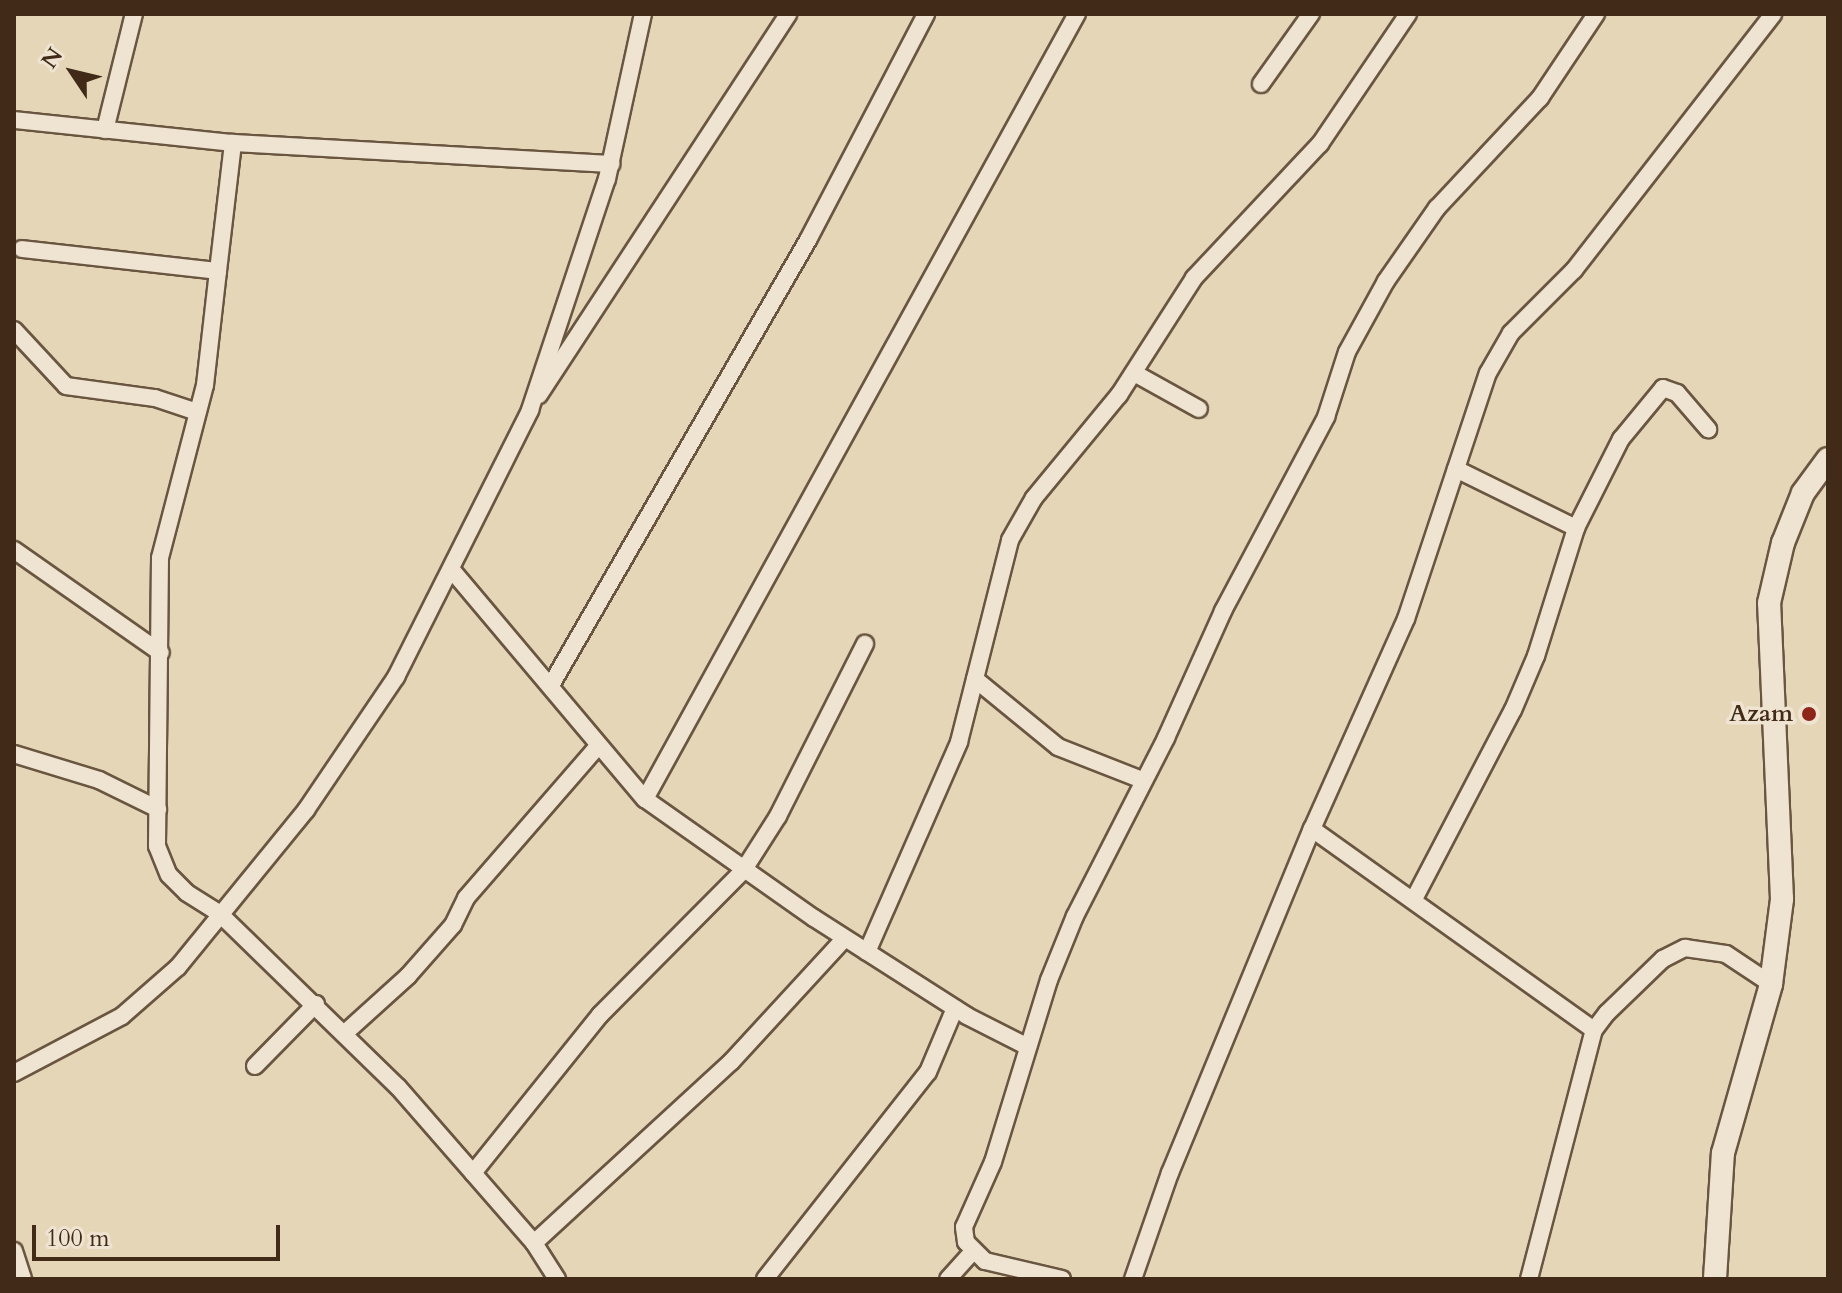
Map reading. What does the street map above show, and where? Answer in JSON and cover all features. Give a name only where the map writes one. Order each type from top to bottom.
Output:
[{"type":"main road","points":[[1715,1279],[1723,1153],[1771,984],[1782,899],[1769,603],[1783,543],[1803,493],[1828,459]]},
{"type":"street","points":[[105,130],[134,14]]},
{"type":"street","points":[[530,410],[611,164],[643,14]]},
{"type":"street","points":[[14,1073],[122,1016],[178,967],[306,810],[388,689],[530,410],[788,14]]},
{"type":"street","points":[[551,685],[815,228],[926,14]]},
{"type":"street","points":[[645,799],[1077,14]]},
{"type":"street","points":[[1261,84],[1311,14]]},
{"type":"street","points":[[867,952],[954,757],[1010,540],[1034,498],[1134,373],[1194,278],[1320,144],[1408,14]]},
{"type":"street","points":[[1062,1279],[985,1261],[972,1252],[964,1227],[993,1162],[1028,1047],[1075,916],[1223,611],[1326,417],[1347,352],[1386,281],[1437,208],[1540,98],[1596,14]]},
{"type":"street","points":[[1133,1279],[1170,1173],[1312,829],[1406,619],[1488,373],[1511,333],[1574,270],[1773,14]]},
{"type":"street","points":[[14,120],[233,143],[611,164]]},
{"type":"street","points":[[233,143],[205,385],[160,558],[157,846],[169,875],[220,914],[345,1033],[534,1243],[557,1279]]},
{"type":"street","points":[[22,249],[218,271]]},
{"type":"street","points":[[14,330],[66,386],[155,398],[197,412]]},
{"type":"street","points":[[1134,373],[1199,409]]},
{"type":"street","points":[[1414,899],[1531,670],[1576,528],[1621,439],[1654,394],[1663,388],[1677,393],[1708,429]]},
{"type":"street","points":[[1456,469],[1576,528]]},
{"type":"street","points":[[14,550],[161,653]]},
{"type":"street","points":[[451,569],[645,799],[743,871],[845,938],[955,1008],[1028,1047]]},
{"type":"street","points":[[473,1173],[600,1015],[743,871],[778,816],[865,644]]},
{"type":"street","points":[[975,679],[1058,747],[1142,780]]},
{"type":"street","points":[[345,1033],[408,976],[453,925],[466,898],[598,746]]},
{"type":"street","points":[[14,754],[99,780],[158,809]]},
{"type":"street","points":[[1312,829],[1594,1030]]},
{"type":"street","points":[[534,1243],[731,1062],[845,938]]},
{"type":"street","points":[[1529,1279],[1594,1030],[1663,959],[1685,948],[1726,954],[1771,984]]},
{"type":"street","points":[[255,1066],[316,1004]]},
{"type":"street","points":[[765,1279],[928,1072],[955,1008]]},
{"type":"street","points":[[14,1251],[23,1279]]},
{"type":"street","points":[[948,1279],[972,1252]]},
{"type":"place","name":"Azam","points":[[1809,714]]}]
